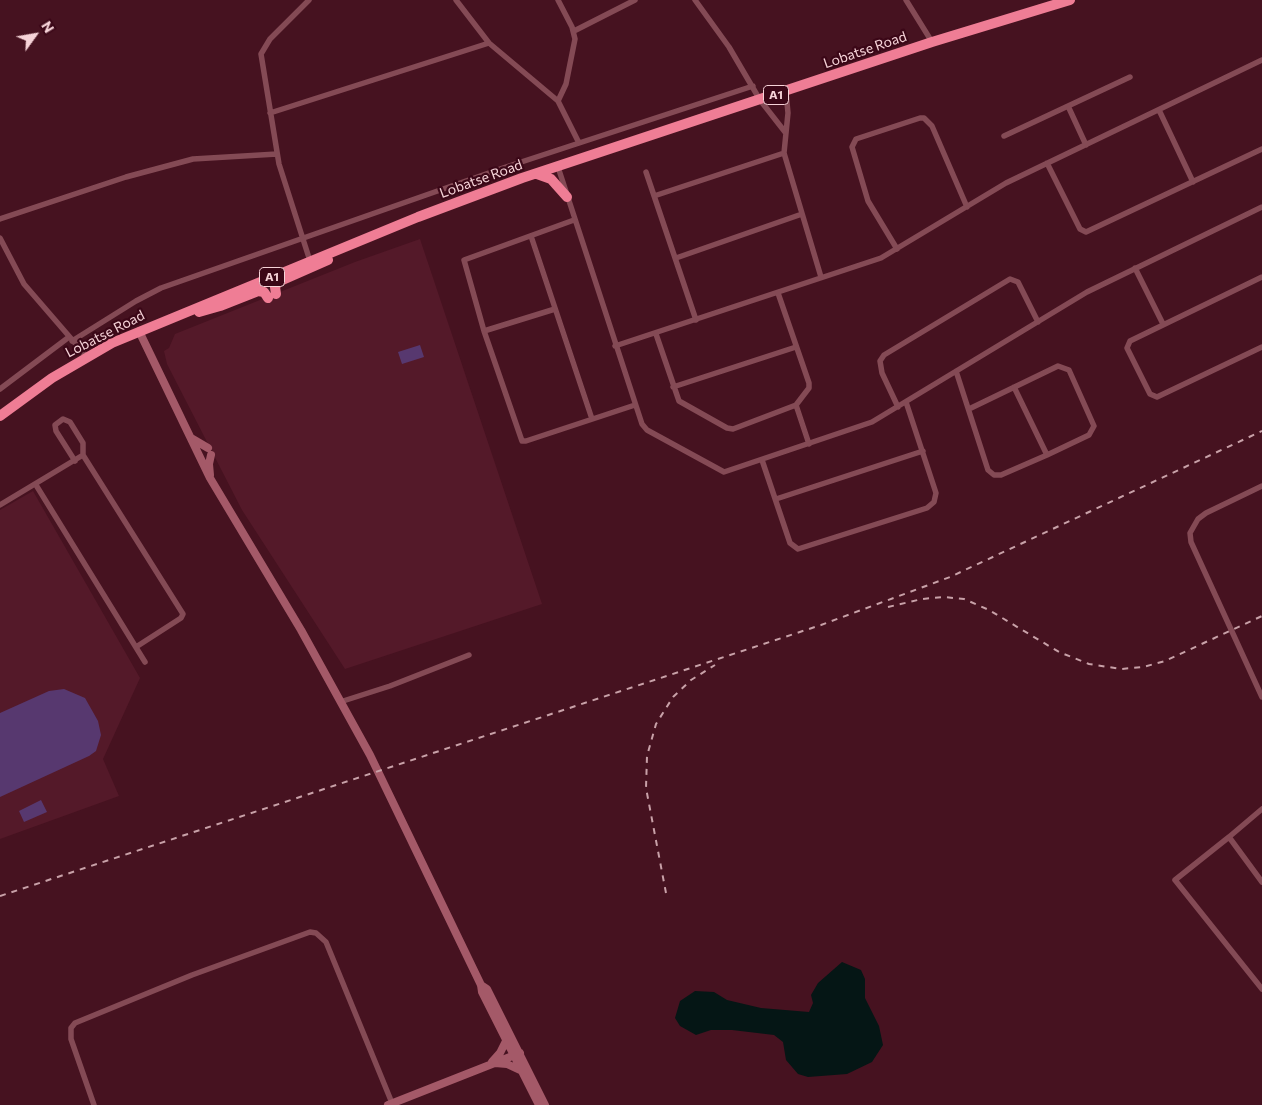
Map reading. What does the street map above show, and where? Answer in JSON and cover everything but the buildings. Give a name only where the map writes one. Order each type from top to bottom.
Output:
[{"type":"highway","name":"Lobatse Road","points":[[0,416],[46,382],[87,357],[139,331],[310,261],[537,174],[994,22],[1052,0]]},
{"type":"highway","name":"Lobatse Road","points":[[994,22],[1024,15],[1070,0]]},
{"type":"highway","points":[[537,174],[551,179],[567,197]]},
{"type":"highway","points":[[170,318],[213,309],[258,291],[272,296],[278,282],[314,268],[361,241]]},
{"type":"street","points":[[308,0],[263,47],[261,54],[277,154],[310,261]]},
{"type":"street","points":[[456,0],[489,43],[558,101],[579,144]]},
{"type":"street","points":[[558,0],[574,31],[574,48],[566,84],[558,101]]},
{"type":"street","points":[[574,31],[635,0]]},
{"type":"street","points":[[695,0],[729,48],[760,100],[785,132]]},
{"type":"street","points":[[906,0],[932,42]]},
{"type":"street","points":[[270,113],[489,43]]},
{"type":"street","points":[[615,346],[656,334],[880,258],[967,206],[1047,163],[1262,60]]},
{"type":"street","points":[[1004,136],[1130,77]]},
{"type":"street","points":[[0,390],[70,339],[155,291],[302,237],[753,86]]},
{"type":"street","points":[[786,92],[788,113],[784,153],[821,277]]},
{"type":"street","points":[[1068,106],[1086,144]]},
{"type":"street","points":[[1159,110],[1192,182]]},
{"type":"street","points":[[897,249],[868,201],[852,147],[856,139],[924,118],[932,126],[967,206]]},
{"type":"street","points":[[1047,163],[1080,229],[1084,232],[1262,148]]},
{"type":"street","points":[[654,196],[784,153]]},
{"type":"street","points":[[0,219],[126,177],[193,159],[277,154]]},
{"type":"street","points":[[558,167],[642,424],[647,430],[724,472],[872,422],[1038,322],[1135,268],[1262,207]]},
{"type":"street","points":[[646,172],[696,320]]},
{"type":"street","points":[[676,258],[802,214]]},
{"type":"street","points":[[574,220],[464,261],[484,331],[522,441],[526,442],[635,406]]},
{"type":"street","points":[[531,236],[592,419]]},
{"type":"street","points":[[0,238],[24,284],[87,357]]},
{"type":"street","points":[[1135,268],[1163,324]]},
{"type":"street","points":[[1262,277],[1163,324],[1130,341],[1127,346],[1150,394],[1154,397],[1262,347]]},
{"type":"street","points":[[898,407],[882,373],[880,361],[884,355],[1010,279],[1018,282],[1038,322]]},
{"type":"street","points":[[656,334],[673,387],[681,403],[729,429],[796,405],[807,392],[809,385],[778,293]]},
{"type":"street","points":[[484,331],[555,309]]},
{"type":"street","points":[[139,331],[210,478],[301,630],[370,755],[481,985],[482,992],[506,1040],[517,1054],[522,1071],[539,1105]]},
{"type":"street","points":[[673,387],[796,347]]},
{"type":"street","points":[[956,371],[968,409],[991,473],[1001,475],[1047,455],[1088,435],[1094,426],[1068,370],[1058,366],[968,409]]},
{"type":"street","points":[[1014,386],[1047,455]]},
{"type":"street","points":[[762,460],[790,543],[801,549],[928,508],[936,499],[923,451],[906,402]]},
{"type":"street","points":[[796,405],[809,444]]},
{"type":"street","points":[[75,461],[56,431],[58,422],[67,419],[83,443],[83,454],[184,614],[182,618],[136,647]]},
{"type":"street","points":[[188,435],[210,452],[210,478]]},
{"type":"street","points":[[776,499],[923,451]]},
{"type":"street","points":[[0,505],[36,485],[83,454]]},
{"type":"street","points":[[36,485],[145,662]]},
{"type":"street","points":[[1262,486],[1206,513],[1198,519],[1190,533],[1191,542],[1262,697]]},
{"type":"street","points":[[340,702],[390,686],[468,655]]},
{"type":"street","points":[[1262,809],[1175,880],[1262,989]]},
{"type":"street","points":[[1229,837],[1262,882]]},
{"type":"street","points":[[94,1105],[71,1039],[71,1028],[75,1023],[192,975],[310,932],[316,933],[326,942],[390,1104],[490,1063],[517,1054]]},
{"type":"street","points":[[481,985],[487,989],[517,1054],[545,1105]]},
{"type":"street","points":[[490,1063],[500,1053],[506,1040]]},
{"type":"street","points":[[490,1063],[507,1064],[522,1071]]},
{"type":"shaded area","points":[[420,239],[542,604],[345,669],[242,510],[167,364],[164,351],[169,348],[175,334],[355,262]]},
{"type":"shaded area","points":[[420,345],[424,357],[402,364],[398,352]]},
{"type":"shaded area","points":[[33,491],[140,678],[103,759],[119,796],[0,839],[0,510]]},
{"type":"shaded area","points":[[64,689],[85,698],[98,721],[101,735],[96,751],[0,797],[0,713],[49,691]]},
{"type":"shaded area","points":[[41,800],[47,812],[24,822],[19,811]]},
{"type":"shaded area","points":[[842,962],[861,970],[865,979],[865,998],[879,1026],[883,1045],[872,1062],[847,1074],[808,1077],[798,1074],[786,1060],[783,1042],[774,1035],[732,1030],[711,1030],[696,1035],[680,1026],[675,1018],[680,1001],[695,991],[714,992],[727,1000],[761,1008],[809,1012],[813,1003],[811,995],[818,983]]},
{"type":"railway","points":[[0,896],[821,625],[950,577],[1262,431]]},
{"type":"railway","points":[[888,607],[922,599],[944,597],[964,599],[989,610],[1059,652],[1089,664],[1121,669],[1143,667],[1165,661],[1262,616]]},
{"type":"railway","points":[[666,893],[646,788],[647,756],[656,724],[673,697],[691,680],[715,665]]}]
